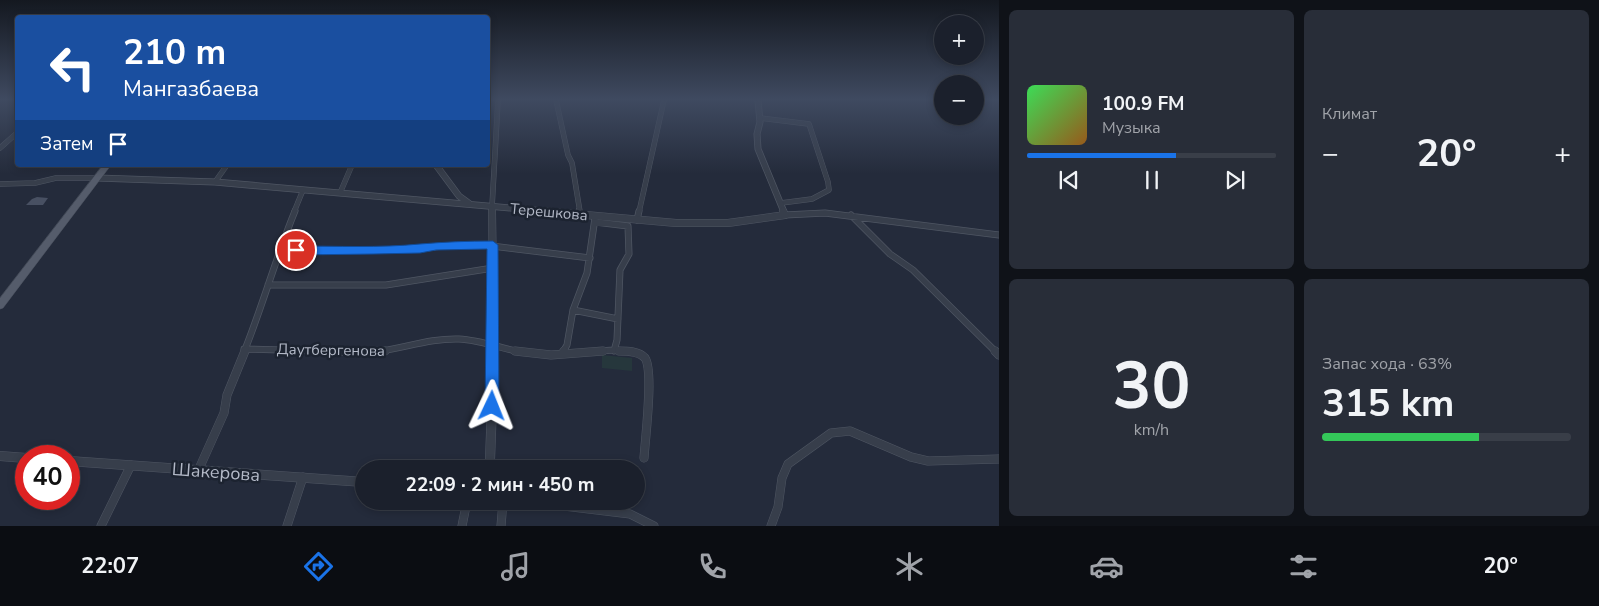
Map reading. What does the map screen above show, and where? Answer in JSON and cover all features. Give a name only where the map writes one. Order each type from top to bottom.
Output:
[{"type":"main road","points":[[0,304],[106,167]]},
{"type":"street","points":[[490,460],[494,346],[492,207],[497,125]]},
{"type":"street","points":[[561,125],[568,155],[572,163],[580,215]]},
{"type":"street","points":[[637,220],[658,125]]},
{"type":"street","points":[[759,125],[757,134],[760,155],[786,215]]},
{"type":"street","points":[[781,203],[814,199],[823,196],[828,190],[828,182],[809,125]]},
{"type":"street","points":[[0,148],[15,135]]},
{"type":"street","points":[[214,182],[225,167]]},
{"type":"street","points":[[340,193],[351,167]]},
{"type":"street","points":[[437,167],[459,196],[470,204]]},
{"type":"street","points":[[0,184],[36,183],[56,178],[98,178]]},
{"type":"street","name":"Терешкова","points":[[98,178],[214,182],[470,204],[580,215],[595,219],[705,224],[825,212],[999,234]]},
{"type":"street","points":[[198,471],[224,413],[226,395],[260,312],[269,277],[303,190]]},
{"type":"street","points":[[851,215],[890,254],[913,270],[999,356]]},
{"type":"street","points":[[562,354],[567,345],[573,310],[587,273],[595,219],[628,226],[630,251],[628,262],[620,270],[617,340],[614,351]]},
{"type":"street","points":[[280,250],[325,251],[493,245],[516,246],[590,258]]},
{"type":"street","points":[[268,285],[386,285],[493,268]]},
{"type":"street","points":[[573,310],[618,319]]},
{"type":"street","name":"Даутбергенова","points":[[244,349],[370,352],[394,350],[457,339],[479,341],[510,350],[550,356],[614,351],[635,352],[645,358],[649,364],[650,382],[644,458]]},
{"type":"street","points":[[771,526],[778,507],[782,478],[788,464],[831,433],[850,431],[911,457],[928,462],[999,459]]},
{"type":"street","points":[[0,456],[15,457]]},
{"type":"street","name":"Шакерова","points":[[80,463],[355,481]]},
{"type":"street","points":[[101,526],[131,465]]},
{"type":"street","points":[[288,526],[303,477]]},
{"type":"street","points":[[462,526],[466,510]]},
{"type":"street","points":[[501,526],[502,510]]},
{"type":"street","points":[[607,510],[630,514],[654,526]]},
{"type":"shaded area","points":[[602,355],[632,358],[632,371],[602,368]]},
{"type":"building","points":[[37,197],[48,198],[43,205],[26,205],[32,199]]},
{"type":"route","points":[[296,250],[374,250],[493,245],[494,346],[492,406]]}]
